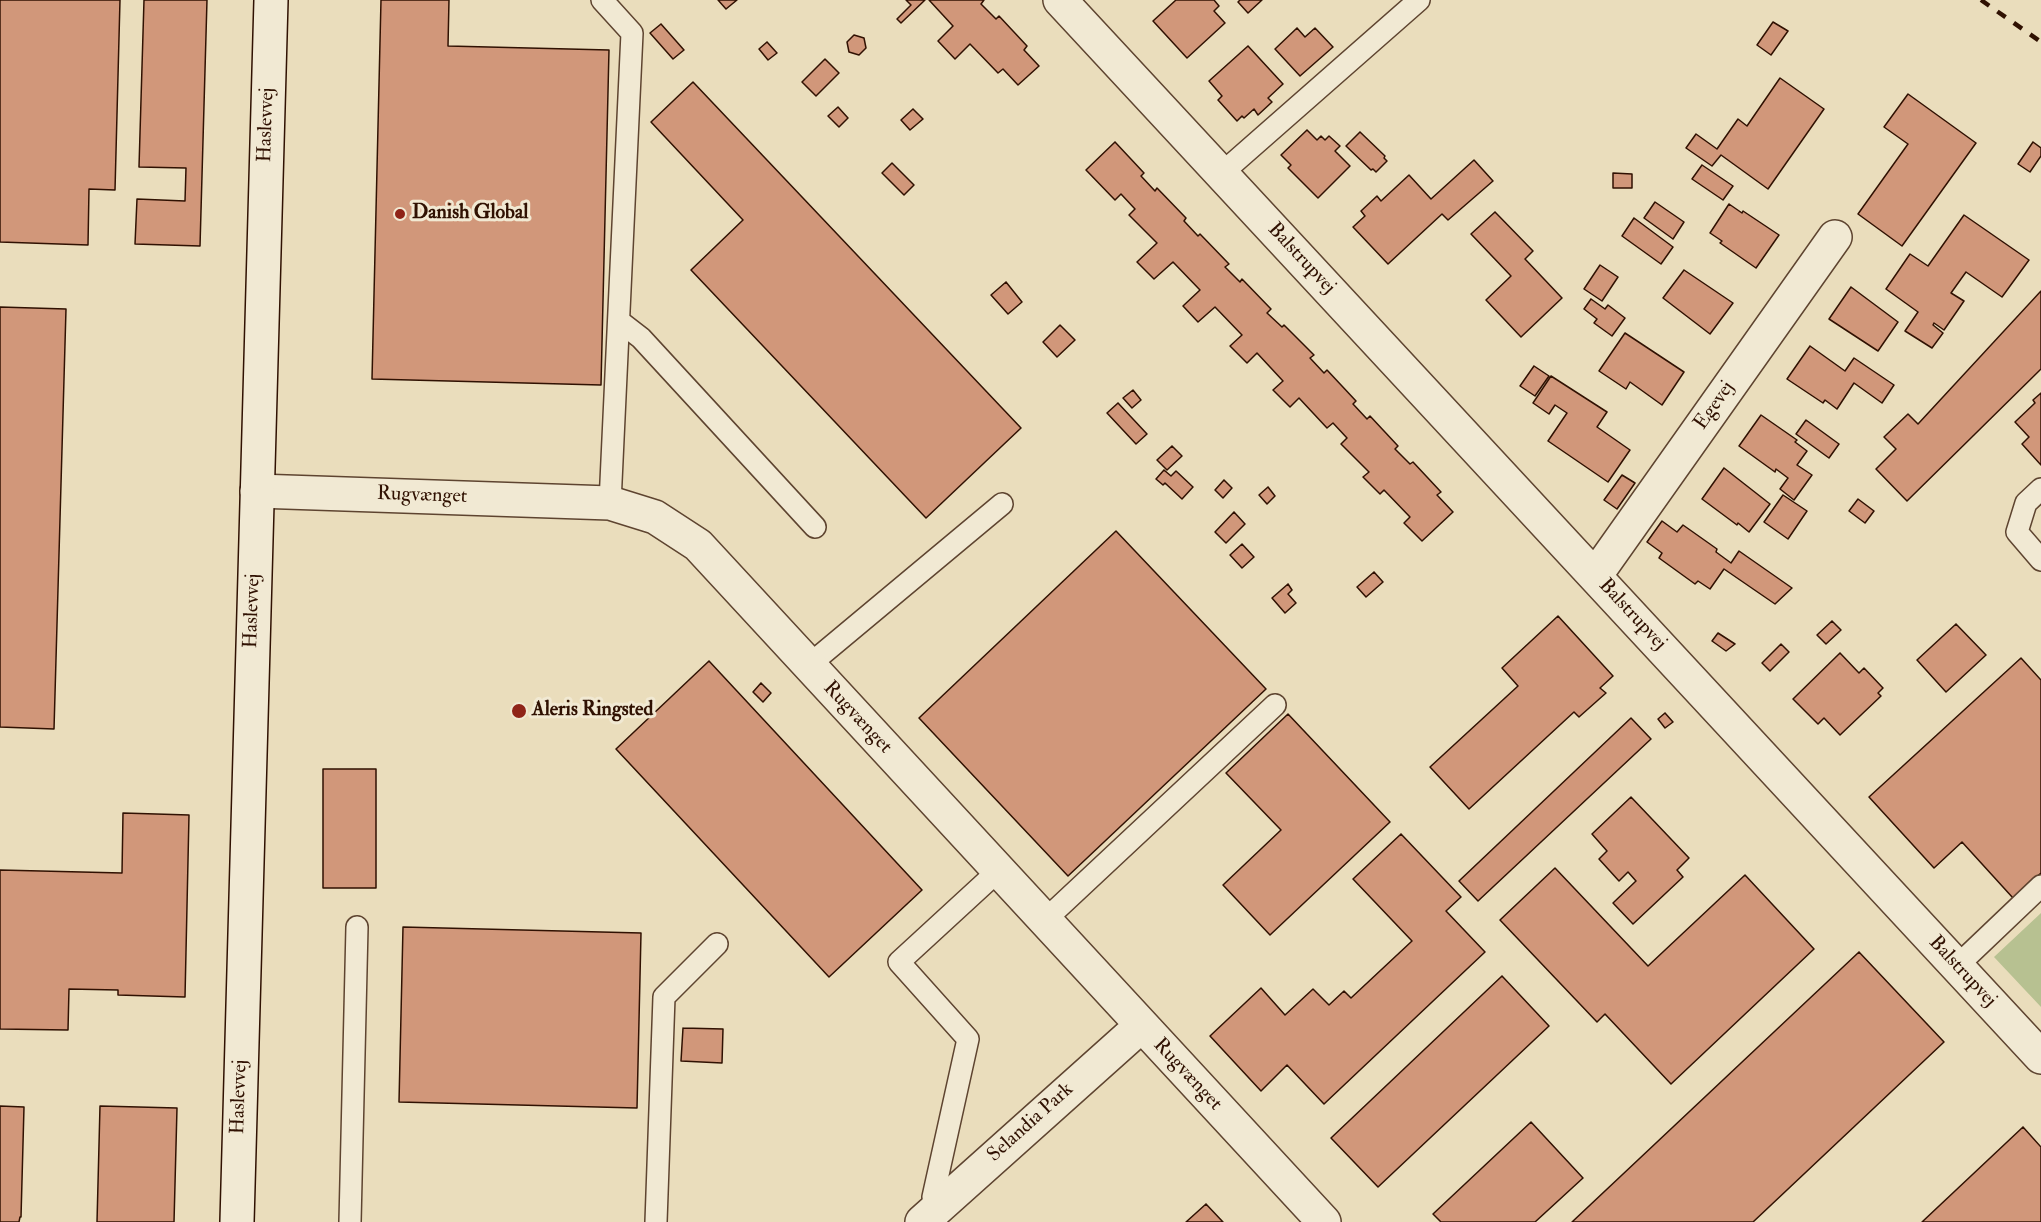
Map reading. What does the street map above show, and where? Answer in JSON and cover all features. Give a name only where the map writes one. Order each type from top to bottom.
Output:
[{"type":"street","name":"Haslevvej","points":[[237,1222],[271,0]]},
{"type":"street","name":"Balstrupvej","points":[[1060,0],[2041,1057]]},
{"type":"street","name":"Egevej","points":[[1595,576],[1834,237]]},
{"type":"street","name":"Rugvænget","points":[[257,491],[610,503],[656,517],[698,545],[1324,1222]]},
{"type":"street","name":"Selandia Park","points":[[928,1210],[1141,1026]]},
{"type":"lane","points":[[602,0],[632,33],[610,503]]},
{"type":"lane","points":[[1221,174],[1419,0]]},
{"type":"lane","points":[[619,321],[641,338],[815,527]]},
{"type":"lane","points":[[2041,489],[2026,502],[2018,532],[2041,560]]},
{"type":"lane","points":[[809,665],[1002,504]]},
{"type":"lane","points":[[1044,921],[1275,705]]},
{"type":"lane","points":[[928,1210],[968,1039],[899,962],[998,871]]},
{"type":"lane","points":[[1957,966],[2041,886]]},
{"type":"lane","points":[[350,1222],[357,927]]},
{"type":"lane","points":[[656,1222],[664,997],[717,944]]},
{"type":"green space","points":[[2041,913],[2041,1007],[1994,957]]},
{"type":"building","points":[[0,0],[120,0],[115,190],[89,189],[88,245],[0,242]]},
{"type":"building","points":[[144,0],[207,0],[200,246],[135,244],[137,199],[185,201],[186,168],[139,167]]},
{"type":"building","points":[[381,0],[449,0],[448,46],[609,50],[601,385],[372,379]]},
{"type":"building","points":[[718,0],[737,0],[726,9]]},
{"type":"building","points":[[906,0],[925,0],[901,23],[897,19],[911,5]]},
{"type":"building","points":[[929,0],[984,0],[981,4],[996,19],[999,16],[1027,46],[1024,50],[1039,66],[1018,85],[1003,69],[998,73],[970,44],[955,59],[938,41],[953,26]]},
{"type":"building","points":[[1176,0],[1214,0],[1219,6],[1214,11],[1225,23],[1187,58],[1153,21]]},
{"type":"building","points":[[1240,0],[1262,0],[1248,13],[1238,2]]},
{"type":"building","points":[[1773,22],[1788,31],[1771,55],[1757,45]]},
{"type":"building","points":[[661,24],[684,50],[673,59],[650,33]]},
{"type":"building","points":[[1297,28],[1305,37],[1315,28],[1333,47],[1300,76],[1275,49]]},
{"type":"building","points":[[854,35],[864,38],[866,48],[859,55],[849,52],[847,42]]},
{"type":"building","points":[[767,42],[777,53],[768,60],[759,49]]},
{"type":"building","points":[[1248,46],[1283,84],[1268,98],[1272,102],[1258,115],[1254,109],[1237,121],[1218,100],[1222,96],[1209,81]]},
{"type":"building","points":[[825,59],[839,73],[816,96],[802,82]]},
{"type":"building","points":[[1780,78],[1824,109],[1768,189],[1721,155],[1712,166],[1686,148],[1696,134],[1717,149],[1738,119],[1747,126]]},
{"type":"building","points":[[693,82],[1021,428],[926,518],[691,270],[743,220],[651,122]]},
{"type":"building","points":[[1908,94],[1976,143],[1902,246],[1858,214],[1908,144],[1884,127]]},
{"type":"building","points":[[838,107],[848,118],[839,127],[828,116]]},
{"type":"building","points":[[913,109],[923,119],[910,130],[901,120]]},
{"type":"building","points":[[1307,130],[1317,140],[1321,136],[1325,140],[1329,136],[1340,146],[1335,151],[1350,166],[1318,198],[1288,168],[1291,165],[1281,155]]},
{"type":"building","points":[[1360,132],[1385,156],[1387,161],[1376,172],[1346,146]]},
{"type":"building","points":[[1115,142],[1144,173],[1141,176],[1155,191],[1157,188],[1186,218],[1184,221],[1198,236],[1200,234],[1229,264],[1225,267],[1240,282],[1242,279],[1271,309],[1267,313],[1282,327],[1284,325],[1314,355],[1310,358],[1324,373],[1327,370],[1356,401],[1353,404],[1367,419],[1370,416],[1398,446],[1395,449],[1410,464],[1413,462],[1441,492],[1437,495],[1453,512],[1422,541],[1404,523],[1410,517],[1384,490],[1380,494],[1363,477],[1369,472],[1341,444],[1347,438],[1333,423],[1327,428],[1299,398],[1290,407],[1273,390],[1283,381],[1257,353],[1247,363],[1230,346],[1242,335],[1215,307],[1198,322],[1183,306],[1200,290],[1173,262],[1154,279],[1137,262],[1157,243],[1129,215],[1135,209],[1121,194],[1115,200],[1086,170]]},
{"type":"building","points":[[2033,142],[2041,148],[2041,156],[2030,172],[2018,164]]},
{"type":"building","points":[[1474,160],[1493,181],[1448,220],[1442,214],[1388,264],[1353,227],[1365,216],[1361,211],[1377,196],[1381,201],[1409,175],[1431,199]]},
{"type":"building","points":[[892,163],[914,185],[904,195],[882,173]]},
{"type":"building","points":[[1702,165],[1733,186],[1723,200],[1692,179]]},
{"type":"building","points":[[1613,173],[1632,174],[1632,188],[1613,188]]},
{"type":"building","points":[[1655,202],[1684,222],[1673,239],[1644,218]]},
{"type":"building","points":[[1729,204],[1779,235],[1756,268],[1720,243],[1722,241],[1710,233]]},
{"type":"building","points":[[1495,212],[1533,251],[1525,259],[1562,298],[1521,337],[1486,300],[1511,276],[1471,234]]},
{"type":"building","points":[[1964,215],[2029,260],[2002,297],[1966,272],[1951,293],[1964,301],[1944,330],[1934,323],[1933,325],[1943,333],[1932,348],[1905,331],[1918,312],[1886,289],[1910,254],[1928,266]]},
{"type":"building","points":[[1634,218],[1673,247],[1661,264],[1622,236]]},
{"type":"building","points":[[1600,265],[1618,277],[1602,301],[1584,289]]},
{"type":"building","points":[[1684,270],[1733,303],[1710,334],[1663,298]]},
{"type":"building","points":[[1006,282],[1022,302],[1008,314],[991,295]]},
{"type":"building","points":[[1851,287],[1898,322],[1878,351],[1829,319]]},
{"type":"building","points":[[2041,291],[2041,369],[1907,501],[1876,469],[1896,449],[1884,437],[1908,414],[1918,424]]},
{"type":"building","points":[[1591,299],[1605,309],[1608,305],[1625,318],[1612,336],[1594,323],[1597,319],[1584,309]]},
{"type":"building","points":[[0,307],[66,309],[54,729],[0,727]]},
{"type":"building","points":[[1060,325],[1075,340],[1057,357],[1043,342]]},
{"type":"building","points":[[1625,333],[1684,372],[1662,405],[1630,382],[1626,389],[1599,371]]},
{"type":"building","points":[[1810,346],[1845,371],[1854,358],[1894,385],[1882,403],[1854,383],[1837,409],[1825,400],[1823,403],[1787,379]]},
{"type":"building","points":[[1534,366],[1549,376],[1535,396],[1520,386]]},
{"type":"building","points":[[1551,376],[1607,412],[1597,427],[1630,450],[1608,482],[1548,441],[1567,413],[1555,405],[1549,414],[1533,403]]},
{"type":"building","points":[[1133,390],[1141,400],[1132,408],[1123,398]]},
{"type":"building","points":[[2041,393],[2041,465],[2022,444],[2029,437],[2015,422],[2035,403],[2033,400]]},
{"type":"building","points":[[1118,403],[1147,434],[1136,444],[1107,413]]},
{"type":"building","points":[[1761,415],[1797,440],[1795,442],[1807,451],[1797,465],[1812,475],[1794,500],[1780,489],[1788,478],[1776,469],[1775,472],[1739,446]]},
{"type":"building","points":[[1806,420],[1839,444],[1829,458],[1796,434]]},
{"type":"building","points":[[1172,446],[1182,456],[1167,470],[1157,460]]},
{"type":"building","points":[[1724,468],[1770,504],[1749,532],[1702,499]]},
{"type":"building","points":[[1164,470],[1171,476],[1176,471],[1193,487],[1182,499],[1165,483],[1163,485],[1156,479]]},
{"type":"building","points":[[1622,475],[1635,483],[1617,509],[1604,500]]},
{"type":"building","points":[[1224,480],[1232,488],[1223,498],[1215,490]]},
{"type":"building","points":[[1268,487],[1275,496],[1267,504],[1259,495]]},
{"type":"building","points":[[1783,495],[1807,511],[1788,539],[1764,522]]},
{"type":"building","points":[[1858,499],[1874,511],[1865,523],[1849,511]]},
{"type":"building","points":[[1234,512],[1245,524],[1226,543],[1215,532]]},
{"type":"building","points":[[1662,521],[1677,532],[1683,525],[1717,549],[1716,552],[1731,563],[1739,551],[1792,588],[1775,604],[1724,569],[1710,589],[1698,581],[1695,584],[1659,558],[1662,553],[1647,542]]},
{"type":"building","points":[[1116,531],[1266,689],[1068,876],[919,718]]},
{"type":"building","points":[[1242,544],[1254,557],[1242,568],[1230,555]]},
{"type":"building","points":[[1374,572],[1383,582],[1366,597],[1357,587]]},
{"type":"building","points":[[1288,584],[1292,590],[1288,594],[1296,603],[1285,613],[1272,598]]},
{"type":"building","points":[[1558,616],[1613,676],[1600,688],[1606,693],[1579,717],[1574,712],[1469,809],[1430,767],[1518,686],[1502,668]]},
{"type":"building","points":[[1832,621],[1841,630],[1826,644],[1817,635]]},
{"type":"building","points":[[1956,624],[1986,655],[1946,692],[1917,660]]},
{"type":"building","points":[[1718,633],[1735,644],[1726,651],[1712,641]]},
{"type":"building","points":[[1781,644],[1789,652],[1770,671],[1762,663]]},
{"type":"building","points":[[1840,653],[1859,673],[1864,668],[1883,688],[1878,693],[1881,696],[1840,735],[1824,718],[1818,724],[1793,699]]},
{"type":"building","points":[[2021,658],[2041,680],[2041,873],[2013,898],[1962,842],[1934,868],[1869,797]]},
{"type":"building","points":[[709,661],[922,890],[829,977],[616,749]]},
{"type":"building","points":[[761,683],[771,693],[763,702],[753,692]]},
{"type":"building","points":[[1665,713],[1673,722],[1665,728],[1658,719]]},
{"type":"building","points":[[1288,714],[1390,822],[1270,935],[1223,885],[1281,830],[1226,773]]},
{"type":"building","points":[[1631,718],[1651,739],[1478,901],[1459,881]]},
{"type":"building","points":[[323,769],[376,769],[376,888],[323,888]]},
{"type":"building","points":[[1631,797],[1689,858],[1677,870],[1683,877],[1633,924],[1613,903],[1636,881],[1628,872],[1619,881],[1599,859],[1607,851],[1592,834]]},
{"type":"building","points":[[123,813],[189,815],[185,997],[118,995],[118,990],[69,989],[68,1030],[0,1029],[0,870],[122,873]]},
{"type":"building","points":[[1401,834],[1461,897],[1446,911],[1485,952],[1324,1104],[1287,1065],[1261,1091],[1210,1036],[1261,988],[1285,1015],[1313,989],[1329,1005],[1344,991],[1351,998],[1412,941],[1353,879]]},
{"type":"building","points":[[1555,868],[1648,966],[1745,875],[1814,949],[1671,1084],[1605,1014],[1597,1022],[1500,920]]},
{"type":"building","points":[[403,927],[641,933],[637,1108],[399,1102]]},
{"type":"building","points":[[1859,952],[1944,1042],[1753,1222],[1572,1222]]},
{"type":"building","points":[[1502,976],[1549,1026],[1378,1187],[1331,1138]]},
{"type":"building","points":[[683,1028],[723,1029],[722,1063],[681,1061]]},
{"type":"building","points":[[0,1106],[24,1107],[19,1222],[0,1222]]},
{"type":"building","points":[[100,1106],[177,1108],[174,1222],[97,1222]]},
{"type":"building","points":[[1531,1122],[1583,1178],[1535,1222],[1441,1222],[1433,1214]]},
{"type":"building","points":[[2023,1127],[2041,1147],[2041,1222],[1922,1222]]},
{"type":"building","points":[[1206,1204],[1223,1222],[1186,1222]]},
{"type":"railway","points":[[1981,0],[2041,42]]},
{"type":"place","name":"Danish Global","points":[[400,214]]},
{"type":"place","name":"Aleris Ringsted","points":[[519,711]]}]
